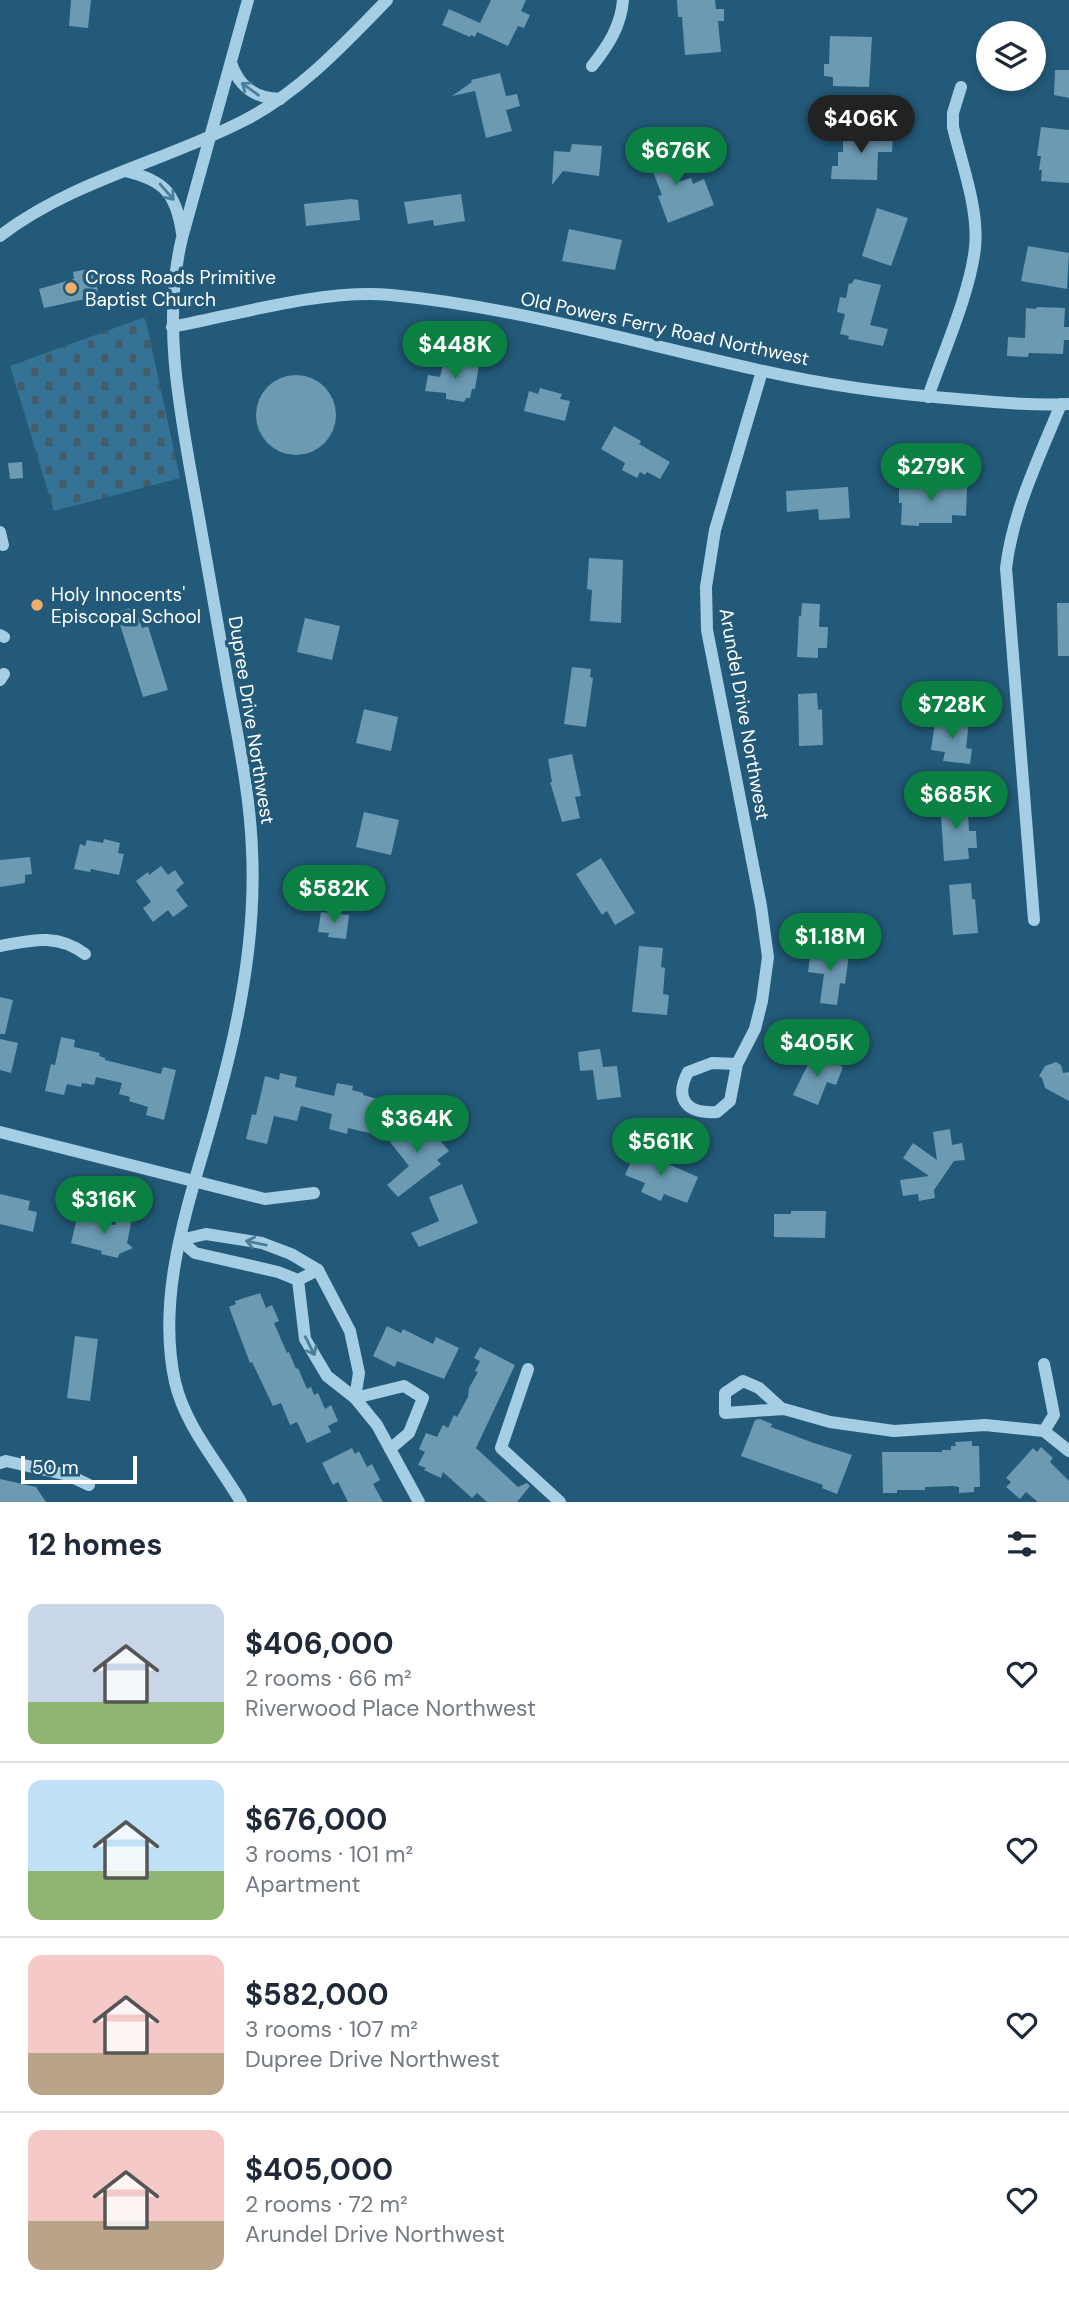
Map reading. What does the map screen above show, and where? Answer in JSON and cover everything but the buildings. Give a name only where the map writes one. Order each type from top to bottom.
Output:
[{"type":"street","name":"Dupree Drive Northwest","points":[[241,1502],[195,1433],[176,1384],[169,1342],[170,1304],[180,1240],[220,1092],[246,965],[252,911],[253,854],[246,778],[187,452],[172,327],[173,284],[183,237],[248,0]]},
{"type":"street","points":[[0,236],[41,207],[246,120],[280,99],[316,71],[387,0]]},
{"type":"street","points":[[592,66],[617,29],[624,0]]},
{"type":"street","points":[[231,63],[237,79],[248,90],[280,99]]},
{"type":"street","points":[[928,397],[969,278],[975,247],[974,215],[953,127],[953,113],[961,87]]},
{"type":"street","points":[[124,171],[147,177],[164,187],[177,206],[183,237]]},
{"type":"street","name":"Old Powers Ferry Road Northwest","points":[[172,327],[334,295],[390,295],[505,312],[762,371],[845,386],[928,397],[1065,404]]},
{"type":"street","name":"Arundel Drive Northwest","points":[[737,1064],[712,1063],[688,1072],[683,1082],[682,1094],[686,1104],[700,1113],[718,1112],[730,1101],[737,1064],[755,1029],[768,957],[761,906],[707,630],[706,587],[715,530],[762,371]]},
{"type":"street","points":[[1034,920],[1006,568],[1017,513],[1065,404]]},
{"type":"street","points":[[0,946],[39,938],[51,939],[63,941],[85,954]]},
{"type":"street","points":[[0,1132],[265,1199],[314,1194]]},
{"type":"street","points":[[180,1240],[206,1234],[262,1244],[291,1254],[318,1270],[350,1331],[359,1373],[355,1398]]},
{"type":"street","points":[[180,1240],[195,1253],[278,1272],[298,1280],[318,1270]]},
{"type":"street","points":[[298,1280],[305,1339],[327,1376],[355,1398],[377,1424],[419,1502]]},
{"type":"street","points":[[1044,1364],[1054,1415],[1044,1431]]},
{"type":"street","points":[[528,1369],[501,1448],[560,1502]]},
{"type":"street","points":[[355,1398],[404,1386],[423,1398],[409,1433],[390,1449]]},
{"type":"street","points":[[782,1409],[830,1422],[894,1432],[985,1425],[1044,1431],[1069,1451]]},
{"type":"street","points":[[2,1459],[68,1475],[89,1485]]},
{"type":"green space","points":[[145,317],[180,478],[54,511],[10,366]]},
{"type":"place","name":"Cross Roads Primitive Baptist Church","points":[[71,288]]},
{"type":"place","name":"Holy Innocents' Episcopal School","points":[[37,605]]}]
